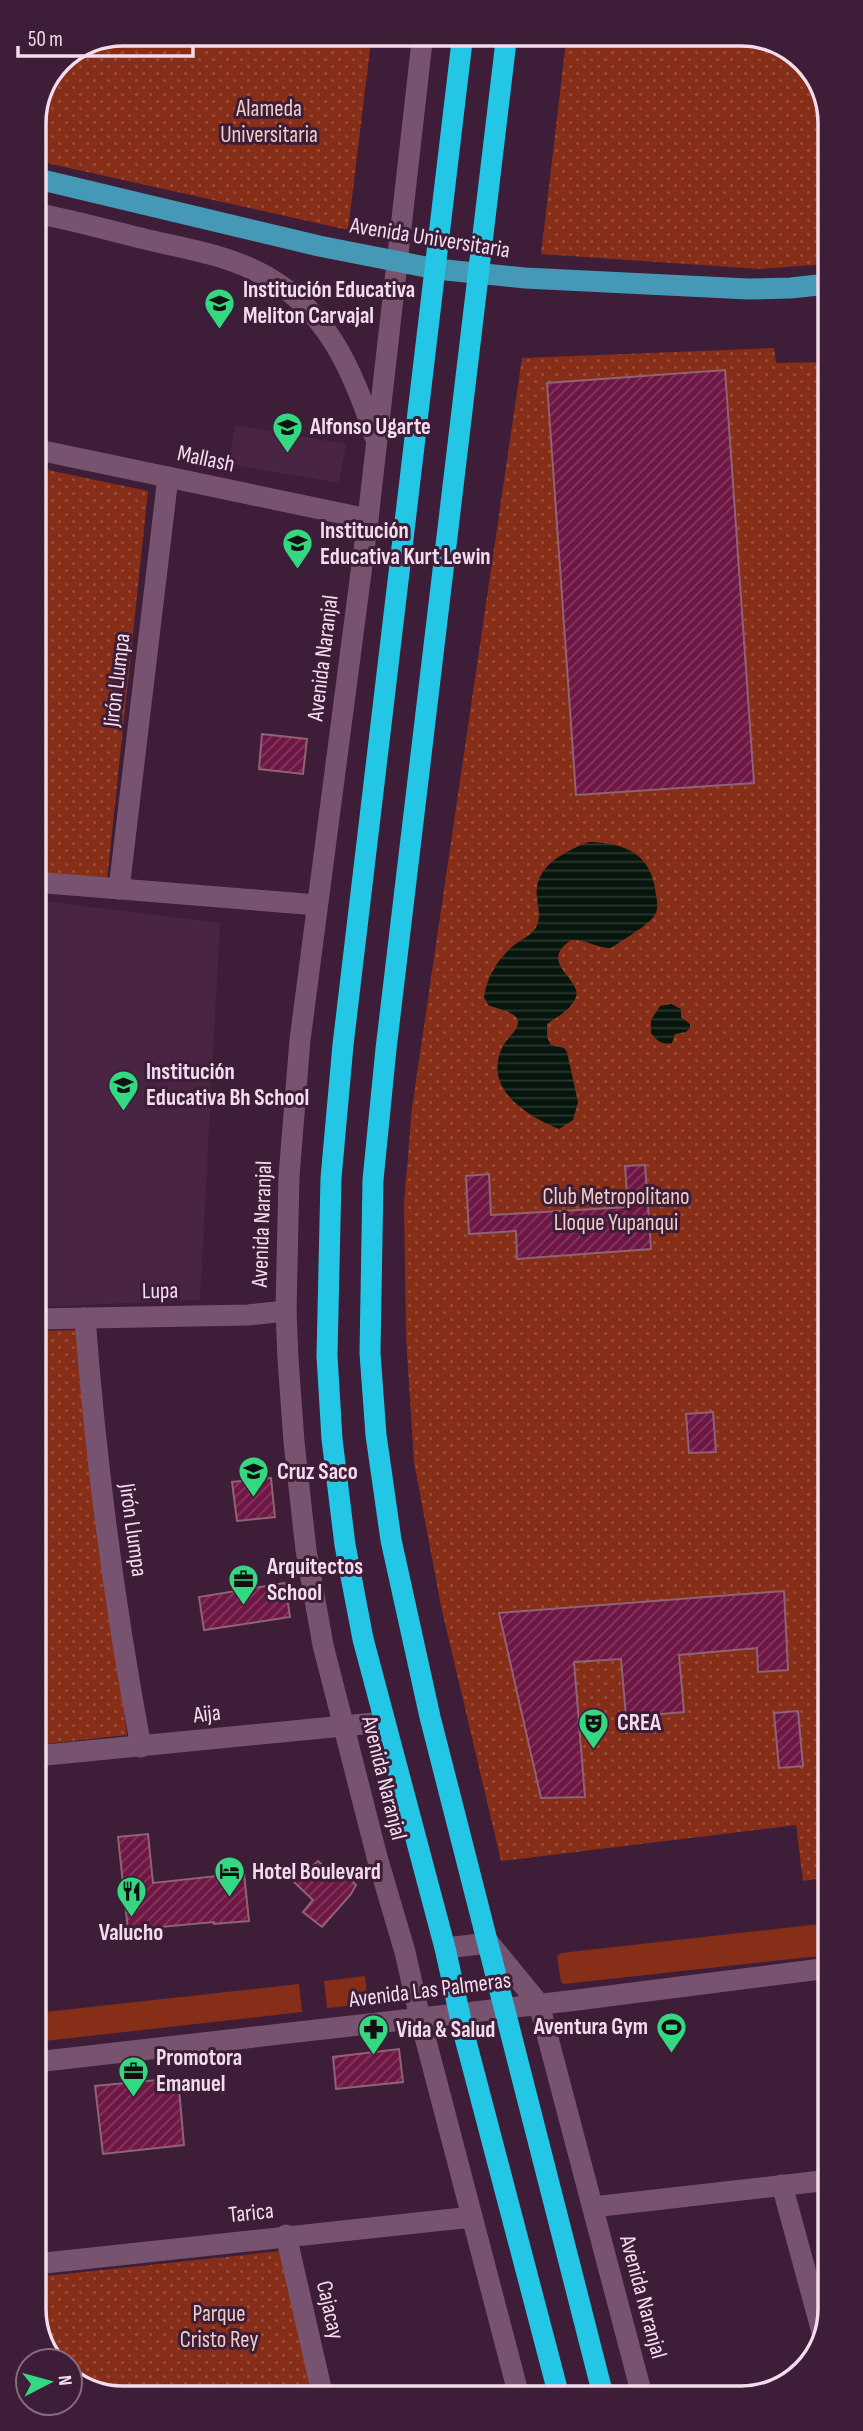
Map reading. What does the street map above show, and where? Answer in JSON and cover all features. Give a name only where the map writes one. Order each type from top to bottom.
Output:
[{"type":"highway","name":"Avenida Naranjal","points":[[462,46],[343,1045],[331,1178],[327,1356],[332,1439],[347,1559],[362,1639],[445,1948],[459,2013],[556,2386]]},
{"type":"highway","name":"Avenida Naranjal","points":[[505,46],[386,1049],[373,1180],[370,1353],[376,1435],[391,1540],[430,1717],[601,2386]]},
{"type":"main road","name":"Avenida Naranjal","points":[[422,46],[368,519],[300,1040],[290,1163],[286,1311],[293,1442],[306,1550],[323,1645],[516,2386]]},
{"type":"main road","name":"Avenida Universitaria","points":[[46,181],[398,263],[436,269],[477,274],[748,289],[818,285]]},
{"type":"main road","points":[[46,216],[219,257],[256,271],[283,287],[305,306],[345,358],[377,444]]},
{"type":"main road","name":"Mallash","points":[[46,452],[368,519]]},
{"type":"main road","name":"Jirón Llumpa","points":[[119,889],[168,478]]},
{"type":"main road","points":[[46,883],[317,905]]},
{"type":"main road","name":"Lupa","points":[[46,1319],[248,1315],[286,1311]]},
{"type":"main road","name":"Jirón Llumpa","points":[[85,1318],[106,1539],[141,1747]]},
{"type":"main road","name":"Aija","points":[[46,1755],[384,1722]]},
{"type":"main road","name":"Avenida Naranjal","points":[[489,1943],[539,2004],[640,2386]]},
{"type":"main road","name":"Avenida Las Palmeras","points":[[445,1948],[489,1943]]},
{"type":"main road","name":"Avenida Las Palmeras","points":[[46,2061],[818,1969]]},
{"type":"main road","points":[[593,2207],[818,2181]]},
{"type":"main road","points":[[782,2185],[817,2314]]},
{"type":"main road","name":"Tarica","points":[[46,2263],[472,2217]]},
{"type":"main road","name":"Cajacay","points":[[286,2235],[320,2385]]},
{"type":"shaded area","name":"Alfonso Ugarte","points":[[235,425],[346,444],[339,483],[228,464]]},
{"type":"shaded area","points":[[589,842],[625,848],[643,860],[653,881],[657,908],[646,924],[611,948],[571,940],[558,956],[559,963],[576,990],[576,997],[567,1009],[547,1024],[547,1037],[551,1045],[564,1048],[567,1052],[578,1102],[573,1120],[559,1129],[520,1107],[502,1087],[498,1061],[503,1046],[518,1022],[512,1014],[488,1005],[484,997],[490,976],[502,957],[533,932],[537,925],[537,886],[545,869],[561,855]]},
{"type":"shaded area","name":"Institución Educativa Bh School","points":[[46,901],[220,923],[200,1300],[46,1307]]},
{"type":"shaded area","points":[[671,1004],[681,1009],[681,1017],[690,1024],[690,1028],[686,1032],[675,1034],[672,1043],[663,1043],[651,1033],[651,1020],[660,1006]]},
{"type":"green space","name":"Alameda Universitaria","points":[[370,46],[348,230],[46,163],[47,108],[51,93],[68,68],[93,51],[108,47]]},
{"type":"green space","points":[[565,46],[755,47],[787,61],[810,89],[818,123],[818,265],[759,269],[541,254]]},
{"type":"green space","name":"Club Metropolitano Lloque Yupanqui","points":[[774,348],[776,363],[818,362],[818,1879],[803,1881],[796,1825],[501,1861],[441,1606],[414,1462],[406,1336],[404,1203],[412,1108],[522,358]]},
{"type":"green space","points":[[46,470],[148,491],[107,880],[46,874]]},
{"type":"green space","points":[[78,1330],[100,1533],[127,1735],[46,1744],[46,1331]]},
{"type":"green space","points":[[818,1924],[818,1956],[564,1984],[561,1982],[557,1956],[561,1953]]},
{"type":"green space","points":[[365,1976],[368,2004],[327,2008],[324,1981]]},
{"type":"green space","points":[[299,1984],[302,2012],[46,2041],[46,2012]]},
{"type":"green space","name":"Parque Cristo Rey","points":[[281,2251],[313,2385],[118,2385],[93,2380],[84,2374],[84,2347],[56,2347],[48,2328],[46,2276]]},
{"type":"building","points":[[725,370],[754,783],[576,795],[547,383]]},
{"type":"building","points":[[262,734],[307,739],[303,774],[259,769]]},
{"type":"building","points":[[645,1165],[651,1249],[517,1259],[516,1231],[469,1234],[466,1176],[489,1174],[491,1215],[628,1207],[625,1166]]},
{"type":"building","points":[[713,1412],[716,1452],[689,1453],[686,1414]]},
{"type":"building","name":"Cruz Saco","points":[[271,1478],[275,1517],[237,1521],[232,1482]]},
{"type":"building","name":"Arquitectos School","points":[[285,1583],[290,1617],[204,1630],[199,1597]]},
{"type":"building","points":[[784,1591],[788,1670],[758,1672],[757,1648],[679,1655],[684,1712],[626,1717],[621,1659],[574,1662],[585,1797],[541,1798],[499,1613]]},
{"type":"building","points":[[798,1711],[803,1766],[779,1768],[774,1713]]},
{"type":"building","points":[[148,1834],[153,1883],[244,1873],[249,1921],[128,1930],[118,1837]]},
{"type":"building","points":[[318,1861],[334,1876],[340,1870],[356,1885],[322,1927],[303,1912],[313,1900],[294,1882]]},
{"type":"building","points":[[399,2049],[403,2082],[336,2089],[333,2057]]},
{"type":"building","points":[[178,2078],[184,2145],[103,2154],[95,2086]]},
{"type":"place","name":"Institución Educativa Meliton Carvajal","points":[[220,330]]},
{"type":"place","name":"Alfonso Ugarte","points":[[287,454]]},
{"type":"place","name":"Institución Educativa Kurt Lewin","points":[[297,571]]},
{"type":"place","name":"Institución Educativa Bh School","points":[[123,1112]]},
{"type":"place","name":"Cruz Saco","points":[[254,1499]]},
{"type":"place","name":"Arquitectos School","points":[[244,1607]]},
{"type":"place","name":"CREA","points":[[594,1750]]},
{"type":"place","name":"Hotel Boulevard","points":[[229,1899]]},
{"type":"place","name":"Valucho","points":[[131,1919]]},
{"type":"place","name":"Aventura Gym","points":[[671,2054]]},
{"type":"place","name":"Vida & Salud","points":[[373,2057]]},
{"type":"place","name":"Promotora Emanuel","points":[[133,2098]]}]
